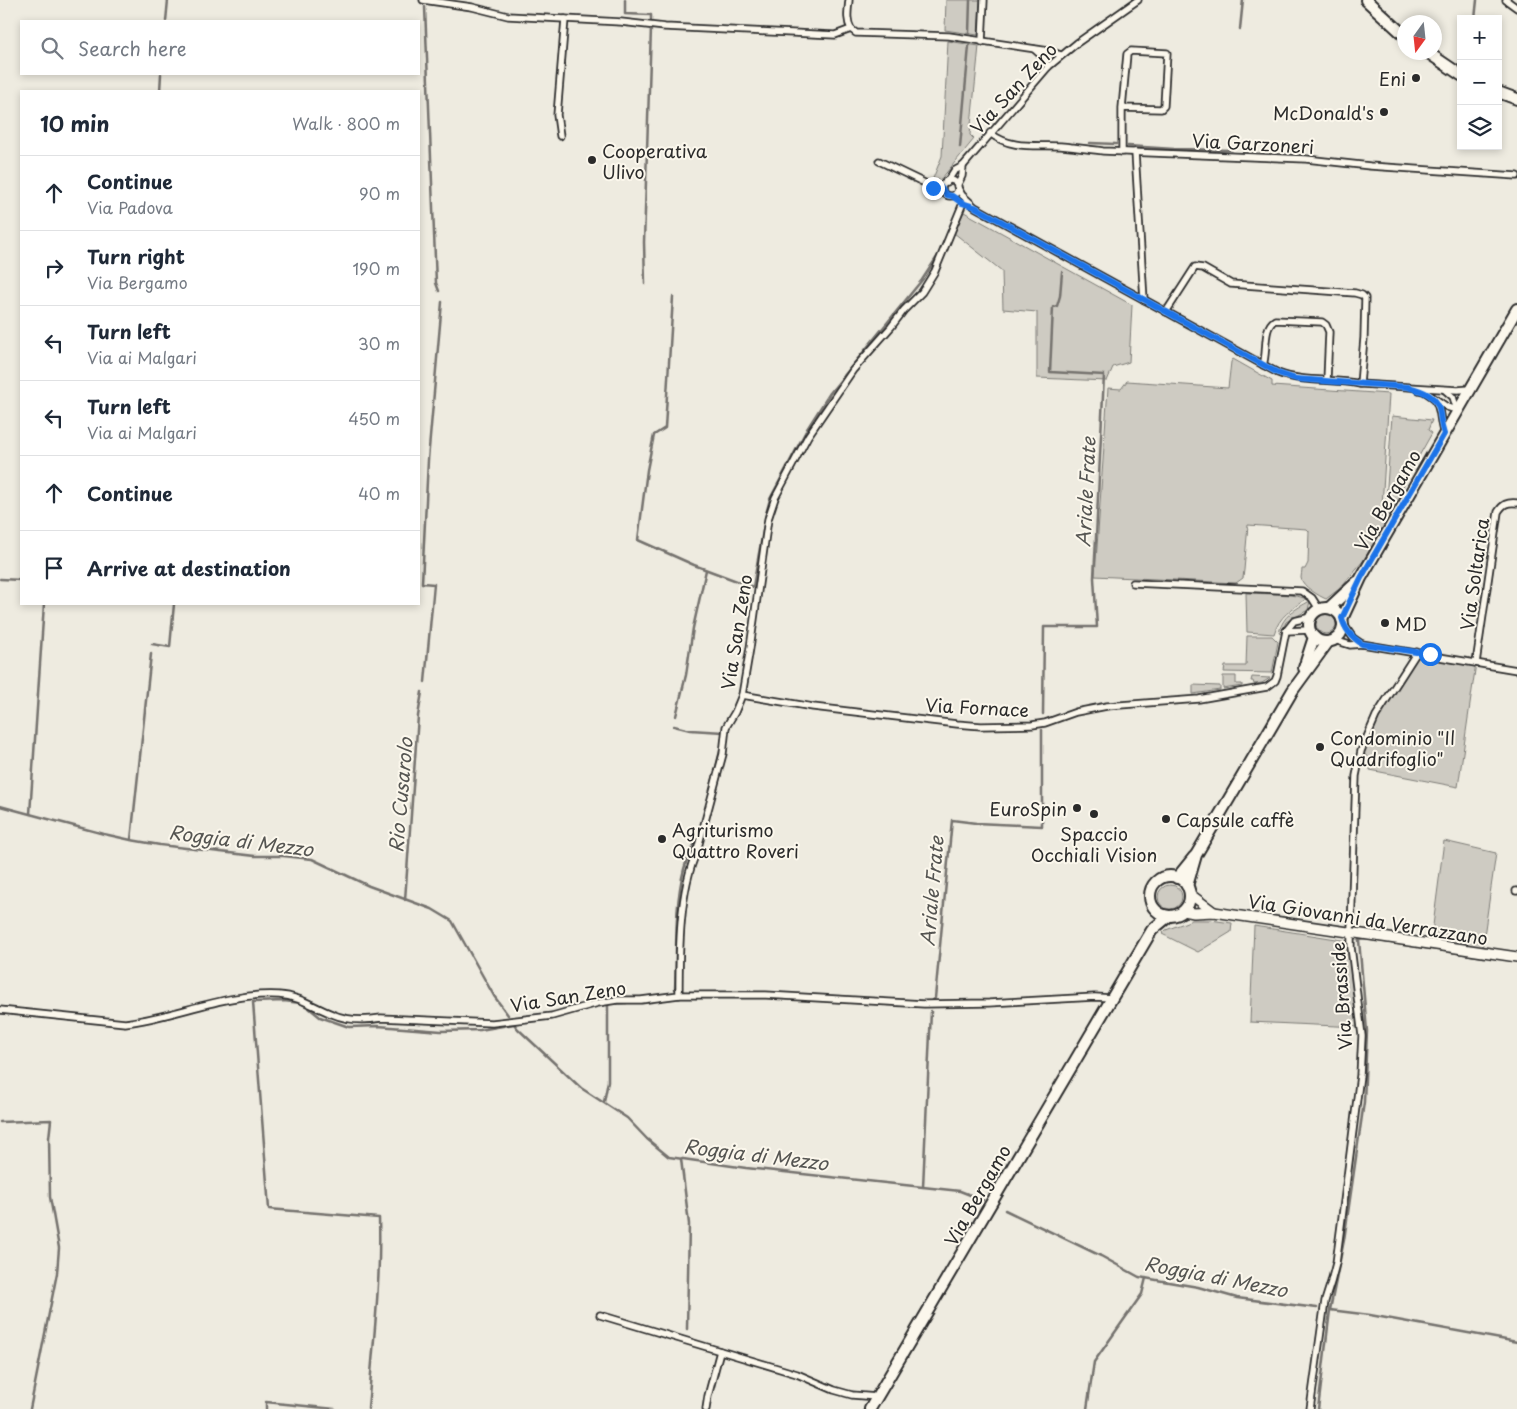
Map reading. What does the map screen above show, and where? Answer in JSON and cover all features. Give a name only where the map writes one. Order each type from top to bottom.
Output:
[{"type":"main road","points":[[1366,0],[1397,29]]},
{"type":"main road","points":[[1438,60],[1457,72]]},
{"type":"main road","points":[[1502,94],[1517,100]]},
{"type":"main road","name":"Via Bergamo","points":[[1152,930],[1154,908],[1150,896],[1154,885],[1164,877],[1177,878],[1196,855],[1300,680],[1331,641],[1341,633],[1343,621],[1361,578],[1517,309]]},
{"type":"main road","name":"Via Bergamo","points":[[1300,680],[1309,655],[1312,633],[1309,623],[1319,611],[1361,578]]},
{"type":"main road","points":[[1319,611],[1334,610],[1343,621]]},
{"type":"main road","points":[[1312,633],[1323,641],[1331,641]]},
{"type":"main road","name":"Via Bergamo","points":[[870,1409],[1152,930],[1169,916],[1174,916],[1184,911],[1189,903],[1189,890],[1196,855]]},
{"type":"main road","points":[[1177,878],[1183,881],[1189,890]]},
{"type":"main road","points":[[1154,908],[1158,912],[1169,916]]},
{"type":"street","points":[[423,0],[472,7],[508,16],[621,22],[665,27],[835,35],[851,30]]},
{"type":"street","points":[[849,0],[848,24],[851,30],[856,33],[949,36],[1034,48],[1061,55]]},
{"type":"street","points":[[982,42],[984,0]]},
{"type":"street","name":"Via San Zeno","points":[[946,182],[954,171],[963,166],[1048,67],[1061,55],[1138,0]]},
{"type":"street","points":[[1506,0],[1517,8]]},
{"type":"street","points":[[560,136],[556,115],[565,19]]},
{"type":"street","points":[[1034,48],[1044,58],[1048,67]]},
{"type":"street","points":[[1122,108],[1163,108],[1167,53],[1131,51],[1127,54],[1122,108],[1122,152]]},
{"type":"street","name":"Via Garzoneri","points":[[990,133],[1005,142],[1013,144],[1071,147],[1102,151],[1306,159],[1370,166],[1517,176]]},
{"type":"street","points":[[1135,152],[1144,300]]},
{"type":"street","points":[[879,161],[933,188],[942,188]]},
{"type":"street","points":[[952,196],[956,193],[962,176],[963,166]]},
{"type":"street","points":[[942,188],[946,182],[952,181],[962,195],[975,207]]},
{"type":"street","points":[[942,188],[945,194],[975,207],[1290,378],[1408,387],[1470,389]]},
{"type":"street","name":"Via San Zeno","points":[[0,1010],[125,1023],[254,995],[279,994],[297,998],[333,1015],[364,1021],[381,1018],[492,1023],[552,1016],[598,1003],[617,1000],[641,1000],[679,995],[680,950],[685,894],[691,866],[697,851],[723,754],[726,727],[742,695],[768,519],[775,498],[808,436],[853,370],[904,310],[922,292],[935,272],[962,203]]},
{"type":"street","points":[[1166,312],[1196,267],[1203,268],[1231,284],[1362,295],[1364,298],[1364,338],[1360,384]]},
{"type":"street","points":[[1263,365],[1266,355],[1267,328],[1270,323],[1275,320],[1322,322],[1326,324],[1329,332],[1327,380]]},
{"type":"street","points":[[1408,387],[1424,391],[1447,407],[1457,410]]},
{"type":"street","points":[[1444,389],[1453,397],[1457,410]]},
{"type":"street","points":[[1434,398],[1440,412],[1440,425],[1444,434]]},
{"type":"street","name":"Via Soltarica","points":[[1476,663],[1498,512],[1503,505],[1509,503],[1517,504]]},
{"type":"street","points":[[1133,583],[1302,591],[1312,598],[1319,611],[1294,621],[1286,631]]},
{"type":"street","points":[[1343,621],[1353,638],[1362,644]]},
{"type":"street","points":[[1286,631],[1312,633]]},
{"type":"street","name":"Via Fornace","points":[[742,695],[957,724],[981,726],[1032,725],[1045,723],[1076,712],[1107,706],[1199,699],[1267,687],[1275,681],[1277,676],[1286,631]]},
{"type":"street","points":[[1331,641],[1417,652],[1517,670]]},
{"type":"street","name":"Via Brasside","points":[[1310,1409],[1324,1301],[1333,1272],[1340,1235],[1360,1075],[1362,1036],[1351,932],[1356,776],[1361,751],[1376,716],[1417,652]]},
{"type":"street","name":"Via Giovanni da Verrazzano","points":[[1189,890],[1214,912]]},
{"type":"street","name":"Via Giovanni da Verrazzano","points":[[1184,911],[1194,913],[1214,912],[1517,958]]},
{"type":"street","points":[[679,995],[776,996],[924,1004],[989,1003],[1096,997],[1112,998]]},
{"type":"street","points":[[600,1316],[797,1374],[834,1390],[852,1395],[877,1397]]},
{"type":"street","points":[[706,1409],[720,1351]]},
{"type":"shaded area","points":[[946,0],[980,0],[978,35],[945,30]]},
{"type":"shaded area","points":[[948,41],[979,46],[970,135],[974,139],[942,178],[932,181],[942,156]]},
{"type":"shaded area","points":[[964,212],[1132,305],[1129,362],[1113,367],[1107,381],[1037,378],[1037,312],[1003,309],[1002,271],[954,233]]},
{"type":"shaded area","points":[[1233,359],[1272,381],[1272,386],[1389,394],[1382,506],[1386,500],[1392,416],[1432,420],[1428,430],[1432,433],[1405,481],[1399,501],[1363,561],[1339,589],[1326,599],[1315,593],[1301,578],[1302,569],[1305,569],[1308,563],[1309,531],[1307,529],[1248,525],[1243,578],[1236,583],[1095,576],[1108,388],[1121,389],[1127,381],[1228,388]]},
{"type":"shaded area","points":[[1246,593],[1286,595],[1306,599],[1279,622],[1274,634],[1247,632]]},
{"type":"shaded area","points":[[1310,601],[1308,610],[1286,622],[1281,634],[1279,633],[1286,618],[1294,610]]},
{"type":"shaded area","points":[[1326,614],[1333,617],[1336,624],[1333,631],[1326,634],[1319,631],[1316,624],[1319,617]]},
{"type":"shaded area","points":[[1247,636],[1272,636],[1278,642],[1272,673],[1224,672],[1225,666],[1246,666]]},
{"type":"shaded area","points":[[1417,652],[1476,663],[1458,787],[1370,770],[1370,759],[1361,751],[1376,717]]},
{"type":"shaded area","points":[[1223,676],[1236,676],[1236,684],[1242,684],[1242,686],[1223,689]]},
{"type":"shaded area","points":[[1252,677],[1270,678],[1262,683],[1254,684],[1251,681]]},
{"type":"shaded area","points":[[1193,685],[1220,686],[1220,690],[1193,694]]},
{"type":"shaded area","points":[[1444,841],[1496,853],[1482,950],[1431,941]]},
{"type":"shaded area","points":[[1170,885],[1179,888],[1182,897],[1179,906],[1170,909],[1161,906],[1158,897],[1161,888]]},
{"type":"shaded area","points":[[1192,920],[1232,923],[1231,932],[1198,952],[1162,934],[1166,930]]},
{"type":"shaded area","points":[[1254,926],[1349,941],[1358,1027],[1250,1022]]},
{"type":"waterway","points":[[166,20],[168,0]]},
{"type":"waterway","points":[[625,0],[625,14],[651,15],[651,22]]},
{"type":"waterway","points":[[969,33],[970,0]]},
{"type":"waterway","points":[[1240,29],[1243,0]]},
{"type":"waterway","points":[[1475,15],[1477,0]]},
{"type":"waterway","name":"Rio Cusarolo","points":[[425,7],[436,283],[439,291]]},
{"type":"waterway","points":[[645,284],[644,242],[651,28]]},
{"type":"waterway","points":[[960,147],[969,46]]},
{"type":"waterway","points":[[160,90],[161,75]]},
{"type":"waterway","name":"Ariale Frate","points":[[1090,143],[1116,144]]},
{"type":"waterway","name":"Ariale Frate","points":[[1128,146],[1232,150]]},
{"type":"waterway","points":[[673,297],[665,428],[654,435],[647,470],[638,540],[694,565],[753,587],[770,499],[807,429],[830,393],[922,280],[939,254]]},
{"type":"waterway","name":"Ariale Frate","points":[[1043,714],[1044,627],[1097,627],[1094,578],[1104,375],[1050,372],[1053,307],[1057,306],[1060,296],[1062,272]]},
{"type":"waterway","name":"Rio Cusarolo","points":[[425,682],[434,584],[422,583],[428,460],[442,302]]},
{"type":"waterway","points":[[676,716],[686,675],[693,628],[706,570]]},
{"type":"waterway","points":[[0,579],[20,580]]},
{"type":"waterway","points":[[30,814],[44,605]]},
{"type":"waterway","points":[[152,644],[170,647],[174,605]]},
{"type":"waterway","points":[[131,840],[151,654]]},
{"type":"waterway","name":"Rio Cusarolo","points":[[405,900],[418,716],[422,692]]},
{"type":"waterway","points":[[674,726],[690,730],[723,732]]},
{"type":"waterway","name":"Ariale Frate","points":[[932,1000],[935,998],[952,820],[1042,826],[1042,730]]},
{"type":"waterway","points":[[712,783],[721,747]]},
{"type":"waterway","name":"Roggia di Mezzo","points":[[0,806],[104,834],[160,845],[255,856],[312,859],[369,886],[432,909],[452,921],[494,996],[508,1015]]},
{"type":"waterway","points":[[675,989],[677,914],[681,884],[687,860],[698,837]]},
{"type":"waterway","points":[[1318,1409],[1330,1310],[1344,1240],[1364,1102],[1367,1031],[1359,940],[1366,939],[1484,957]]},
{"type":"waterway","points":[[368,1409],[378,1290],[379,1218],[269,1209],[253,1002],[284,1001],[300,1003],[320,1017],[349,1027],[378,1026],[441,1031],[480,1030],[514,1024]]},
{"type":"waterway","points":[[604,1102],[608,1081],[608,1004],[627,1003]]},
{"type":"waterway","name":"Ariale Frate","points":[[923,1187],[931,1011]]},
{"type":"waterway","name":"Roggia di Mezzo","points":[[514,1024],[581,1088],[627,1118],[647,1139],[669,1157],[746,1168],[960,1191],[983,1200]]},
{"type":"waterway","points":[[0,1122],[51,1120],[49,1138],[50,1197],[59,1248],[57,1273],[30,1409]]},
{"type":"waterway","points":[[681,1159],[689,1224],[687,1329]]},
{"type":"waterway","name":"Roggia di Mezzo","points":[[1005,1210],[1101,1256],[1139,1277],[1198,1287],[1237,1298],[1317,1308]]},
{"type":"waterway","points":[[1087,1409],[1094,1362],[1142,1294],[1146,1278]]},
{"type":"waterway","name":"Roggia di Mezzo","points":[[1330,1310],[1370,1315],[1517,1342]]},
{"type":"waterway","points":[[266,1409],[266,1402],[335,1409]]},
{"type":"place","name":"Eni","points":[[1416,78]]},
{"type":"place","name":"McDonald's","points":[[1384,112]]},
{"type":"place","name":"Cooperativa Ulivo","points":[[592,160]]},
{"type":"place","name":"MD","points":[[1385,623]]},
{"type":"place","name":"Condominio \"Il Quadrifoglio\"","points":[[1320,747]]},
{"type":"place","name":"EuroSpin","points":[[1077,808]]},
{"type":"place","name":"Spaccio Occhiali Vision","points":[[1094,814]]},
{"type":"place","name":"Capsule caffè","points":[[1166,819]]},
{"type":"place","name":"Agriturismo Quattro Roveri","points":[[662,839]]},
{"type":"route","points":[[933,188],[942,188],[945,194],[975,207],[1285,376],[1296,379],[1408,387],[1424,391],[1434,398],[1440,412],[1440,425],[1444,434],[1361,578],[1342,618],[1348,632],[1362,644],[1430,654]]}]
